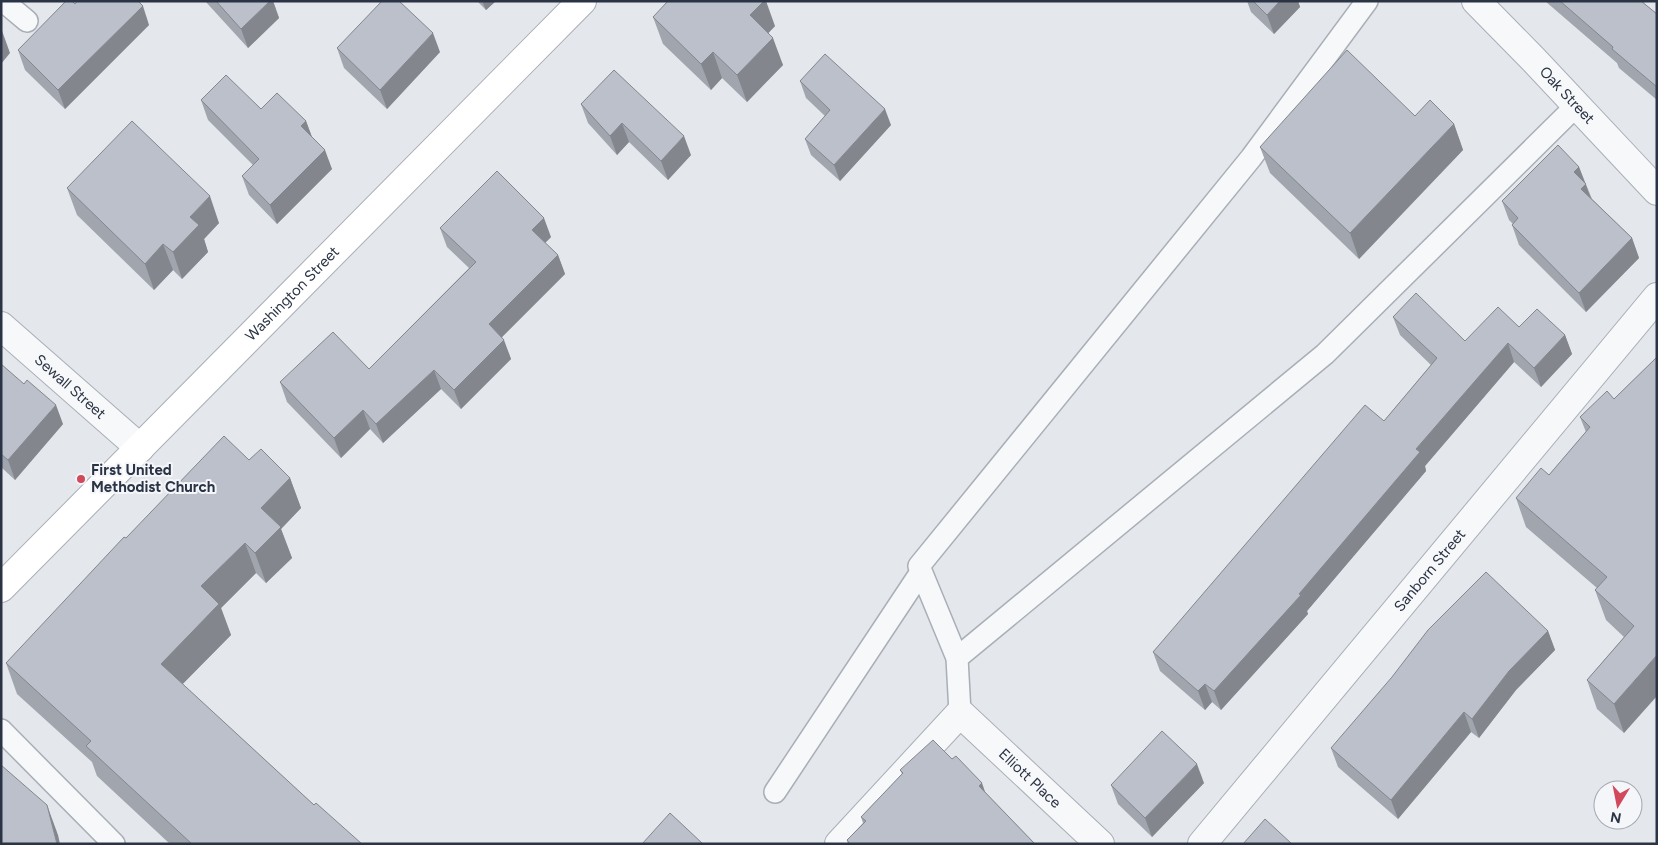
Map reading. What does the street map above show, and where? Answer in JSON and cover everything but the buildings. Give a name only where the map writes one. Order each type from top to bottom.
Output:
[{"type":"main road","name":"Washington Street","points":[[1,588],[582,1]]},
{"type":"street","name":"Oak Street","points":[[1476,1],[1657,191]]},
{"type":"street","name":"Sanborn Street","points":[[1202,844],[1657,297]]},
{"type":"street","name":"Sewall Street","points":[[1,326],[140,448]]},
{"type":"street","points":[[839,844],[960,713]]},
{"type":"street","name":"Elliott Place","points":[[960,713],[1100,844]]},
{"type":"lane","points":[[3,1],[28,21]]},
{"type":"lane","points":[[960,713],[957,658],[919,566],[1251,158],[1367,1]]},
{"type":"lane","points":[[957,658],[1325,354],[1577,105]]},
{"type":"lane","points":[[775,792],[921,572]]},
{"type":"lane","points":[[1,730],[114,844]]},
{"type":"place","name":"First United Methodist Church","points":[[81,479]]}]
